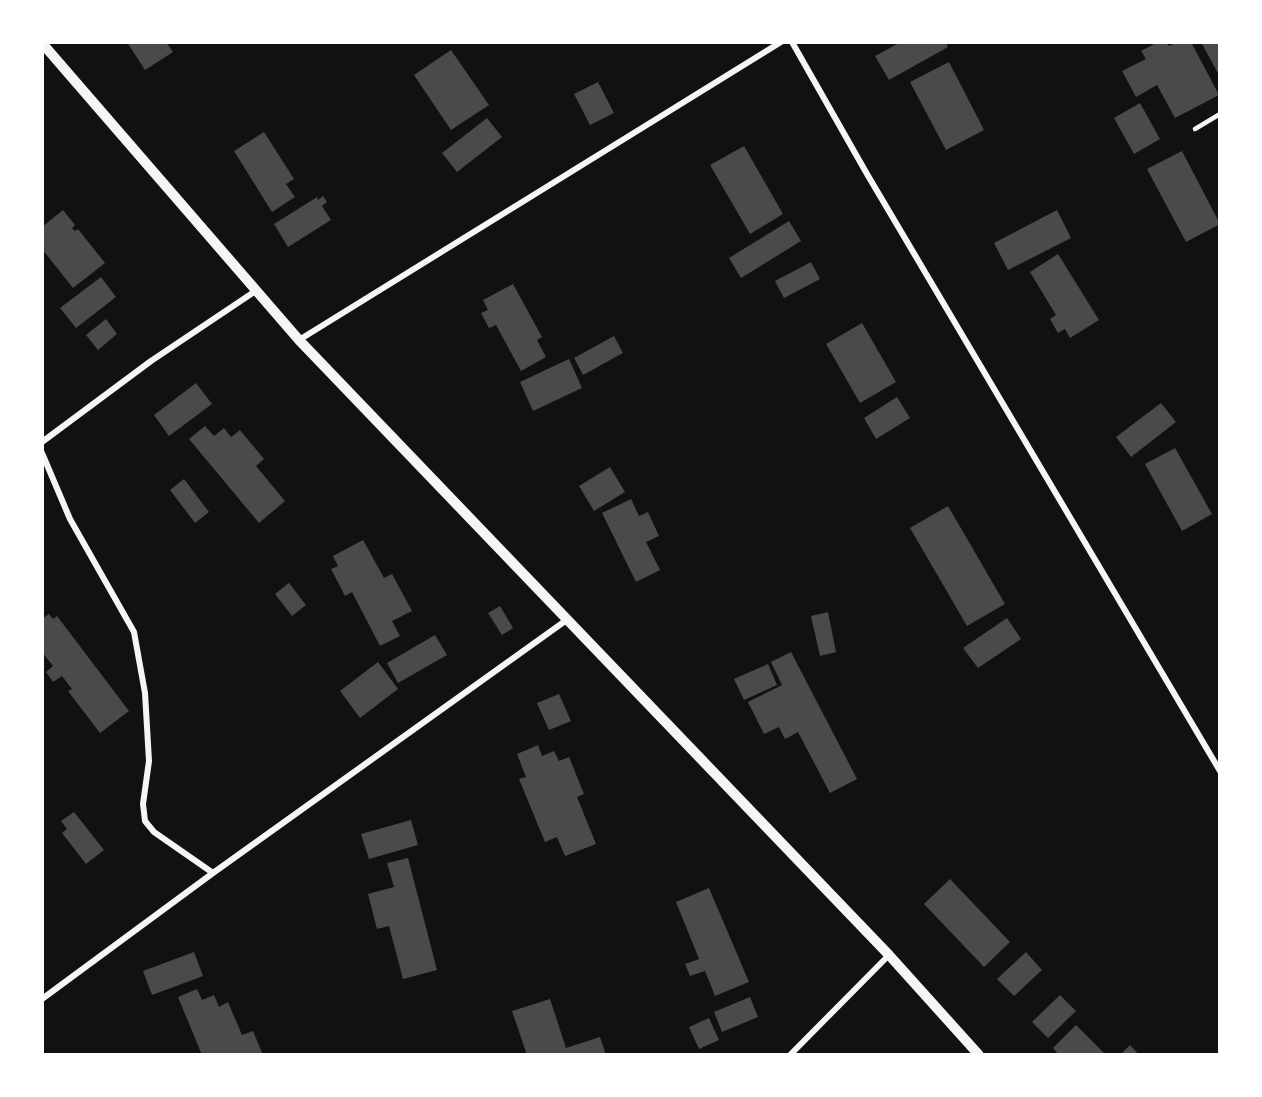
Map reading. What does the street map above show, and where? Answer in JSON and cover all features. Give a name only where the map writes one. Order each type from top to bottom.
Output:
[{"type":"street","points":[[299,340],[781,42]]},
{"type":"street","points":[[792,42],[867,174],[1220,771]]},
{"type":"street","points":[[42,43],[299,340],[889,955],[979,1055]]},
{"type":"street","points":[[42,442],[151,361],[257,291]]},
{"type":"street","points":[[42,453],[70,519],[134,632],[145,693],[148,761],[143,804],[145,821],[154,831],[213,873]]},
{"type":"street","points":[[42,999],[213,873],[568,619]]},
{"type":"street","points":[[790,1055],[889,955]]},
{"type":"lane","points":[[1195,129],[1220,114]]},
{"type":"building","points":[[127,42],[166,42],[173,52],[145,70]]},
{"type":"building","points":[[901,42],[945,42],[948,47],[889,80],[875,56]]},
{"type":"building","points":[[1158,42],[1166,42],[1169,46],[1177,42],[1191,42],[1219,95],[1175,118],[1157,85],[1136,97],[1122,71],[1146,59],[1141,51]]},
{"type":"building","points":[[1201,42],[1220,42],[1220,77]]},
{"type":"building","points":[[451,50],[489,105],[451,130],[414,75]]},
{"type":"building","points":[[949,62],[984,130],[946,150],[910,82]]},
{"type":"building","points":[[598,82],[614,113],[590,125],[574,94]]},
{"type":"building","points":[[1140,103],[1160,139],[1134,154],[1114,118]]},
{"type":"building","points":[[487,118],[502,137],[457,172],[442,153]]},
{"type":"building","points":[[264,132],[294,179],[286,184],[295,197],[272,212],[234,151]]},
{"type":"building","points":[[744,146],[783,214],[750,234],[710,165]]},
{"type":"building","points":[[1182,151],[1220,224],[1186,242],[1147,169]]},
{"type":"building","points":[[323,196],[327,202],[322,206],[331,220],[288,247],[274,224],[317,197],[318,200]]},
{"type":"building","points":[[63,210],[75,225],[72,228],[75,231],[78,229],[105,263],[73,288],[42,249],[42,227]]},
{"type":"building","points":[[1057,210],[1071,238],[1008,270],[994,243]]},
{"type":"building","points":[[789,221],[801,241],[741,278],[729,258]]},
{"type":"building","points":[[1058,254],[1099,320],[1070,338],[1065,329],[1058,333],[1050,319],[1056,315],[1030,272]]},
{"type":"building","points":[[811,262],[820,279],[784,298],[775,281]]},
{"type":"building","points":[[101,277],[116,297],[76,328],[60,308]]},
{"type":"building","points":[[513,284],[542,337],[537,340],[546,357],[521,371],[496,325],[489,328],[481,313],[488,310],[483,300]]},
{"type":"building","points":[[106,319],[117,334],[98,350],[86,335]]},
{"type":"building","points":[[862,323],[896,382],[860,403],[826,344]]},
{"type":"building","points":[[614,336],[623,353],[583,375],[574,358]]},
{"type":"building","points":[[569,359],[582,388],[533,411],[520,382]]},
{"type":"building","points":[[196,383],[212,404],[169,436],[154,415]]},
{"type":"building","points":[[897,397],[910,418],[876,439],[864,418]]},
{"type":"building","points":[[1161,403],[1176,422],[1131,457],[1116,437]]},
{"type":"building","points":[[205,426],[214,436],[224,428],[231,437],[240,430],[264,459],[256,466],[285,501],[259,523],[189,439]]},
{"type":"building","points":[[1175,448],[1212,514],[1182,531],[1145,464]]},
{"type":"building","points":[[610,467],[625,492],[594,511],[579,486]]},
{"type":"building","points":[[184,479],[209,512],[195,523],[170,490]]},
{"type":"building","points":[[631,499],[639,516],[648,512],[659,536],[646,542],[660,570],[636,582],[602,513]]},
{"type":"building","points":[[948,506],[1005,604],[967,626],[910,528]]},
{"type":"building","points":[[363,540],[384,578],[392,574],[412,611],[392,621],[400,636],[380,646],[352,592],[345,596],[331,569],[338,566],[333,556]]},
{"type":"building","points":[[289,583],[306,605],[292,616],[275,594]]},
{"type":"building","points":[[500,606],[513,628],[502,635],[488,613]]},
{"type":"building","points":[[828,612],[836,652],[820,656],[811,616]]},
{"type":"building","points":[[49,614],[53,619],[57,616],[129,711],[100,733],[68,691],[72,689],[62,676],[53,682],[46,672],[53,666],[42,652],[42,619]]},
{"type":"building","points":[[1007,618],[1021,639],[978,668],[963,648]]},
{"type":"building","points":[[435,635],[447,655],[398,683],[387,663]]},
{"type":"building","points":[[791,652],[857,779],[830,793],[798,732],[785,739],[779,727],[764,734],[748,702],[782,685],[771,662]]},
{"type":"building","points":[[378,662],[398,689],[360,718],[340,691]]},
{"type":"building","points":[[768,664],[777,685],[744,700],[734,679]]},
{"type":"building","points":[[559,694],[571,721],[549,730],[537,703]]},
{"type":"building","points":[[538,745],[542,756],[554,751],[559,761],[569,757],[584,794],[577,797],[596,844],[565,856],[557,837],[545,842],[519,779],[526,777],[517,754]]},
{"type":"building","points":[[74,812],[104,850],[86,864],[62,833],[67,829],[61,821]]},
{"type":"building","points":[[411,820],[418,845],[369,859],[361,834]]},
{"type":"building","points":[[408,858],[437,970],[403,979],[389,926],[377,929],[368,894],[394,887],[387,863]]},
{"type":"building","points":[[950,879],[1010,942],[984,967],[924,904]]},
{"type":"building","points":[[709,888],[749,982],[715,996],[705,971],[690,976],[685,964],[699,959],[676,902]]},
{"type":"building","points":[[194,952],[203,976],[152,995],[143,971]]},
{"type":"building","points":[[1026,952],[1042,970],[1014,996],[997,979]]},
{"type":"building","points":[[197,989],[202,1000],[214,995],[219,1007],[228,1002],[242,1035],[253,1031],[263,1055],[202,1055],[178,997]]},
{"type":"building","points":[[1060,995],[1076,1011],[1048,1038],[1032,1022]]},
{"type":"building","points":[[750,997],[758,1017],[722,1032],[714,1012]]},
{"type":"building","points":[[550,999],[566,1048],[600,1037],[606,1055],[527,1055],[512,1011]]},
{"type":"building","points":[[709,1018],[719,1040],[699,1049],[689,1027]]},
{"type":"building","points":[[1076,1025],[1106,1055],[1059,1055],[1053,1048]]},
{"type":"building","points":[[1130,1045],[1139,1055],[1120,1055]]}]
